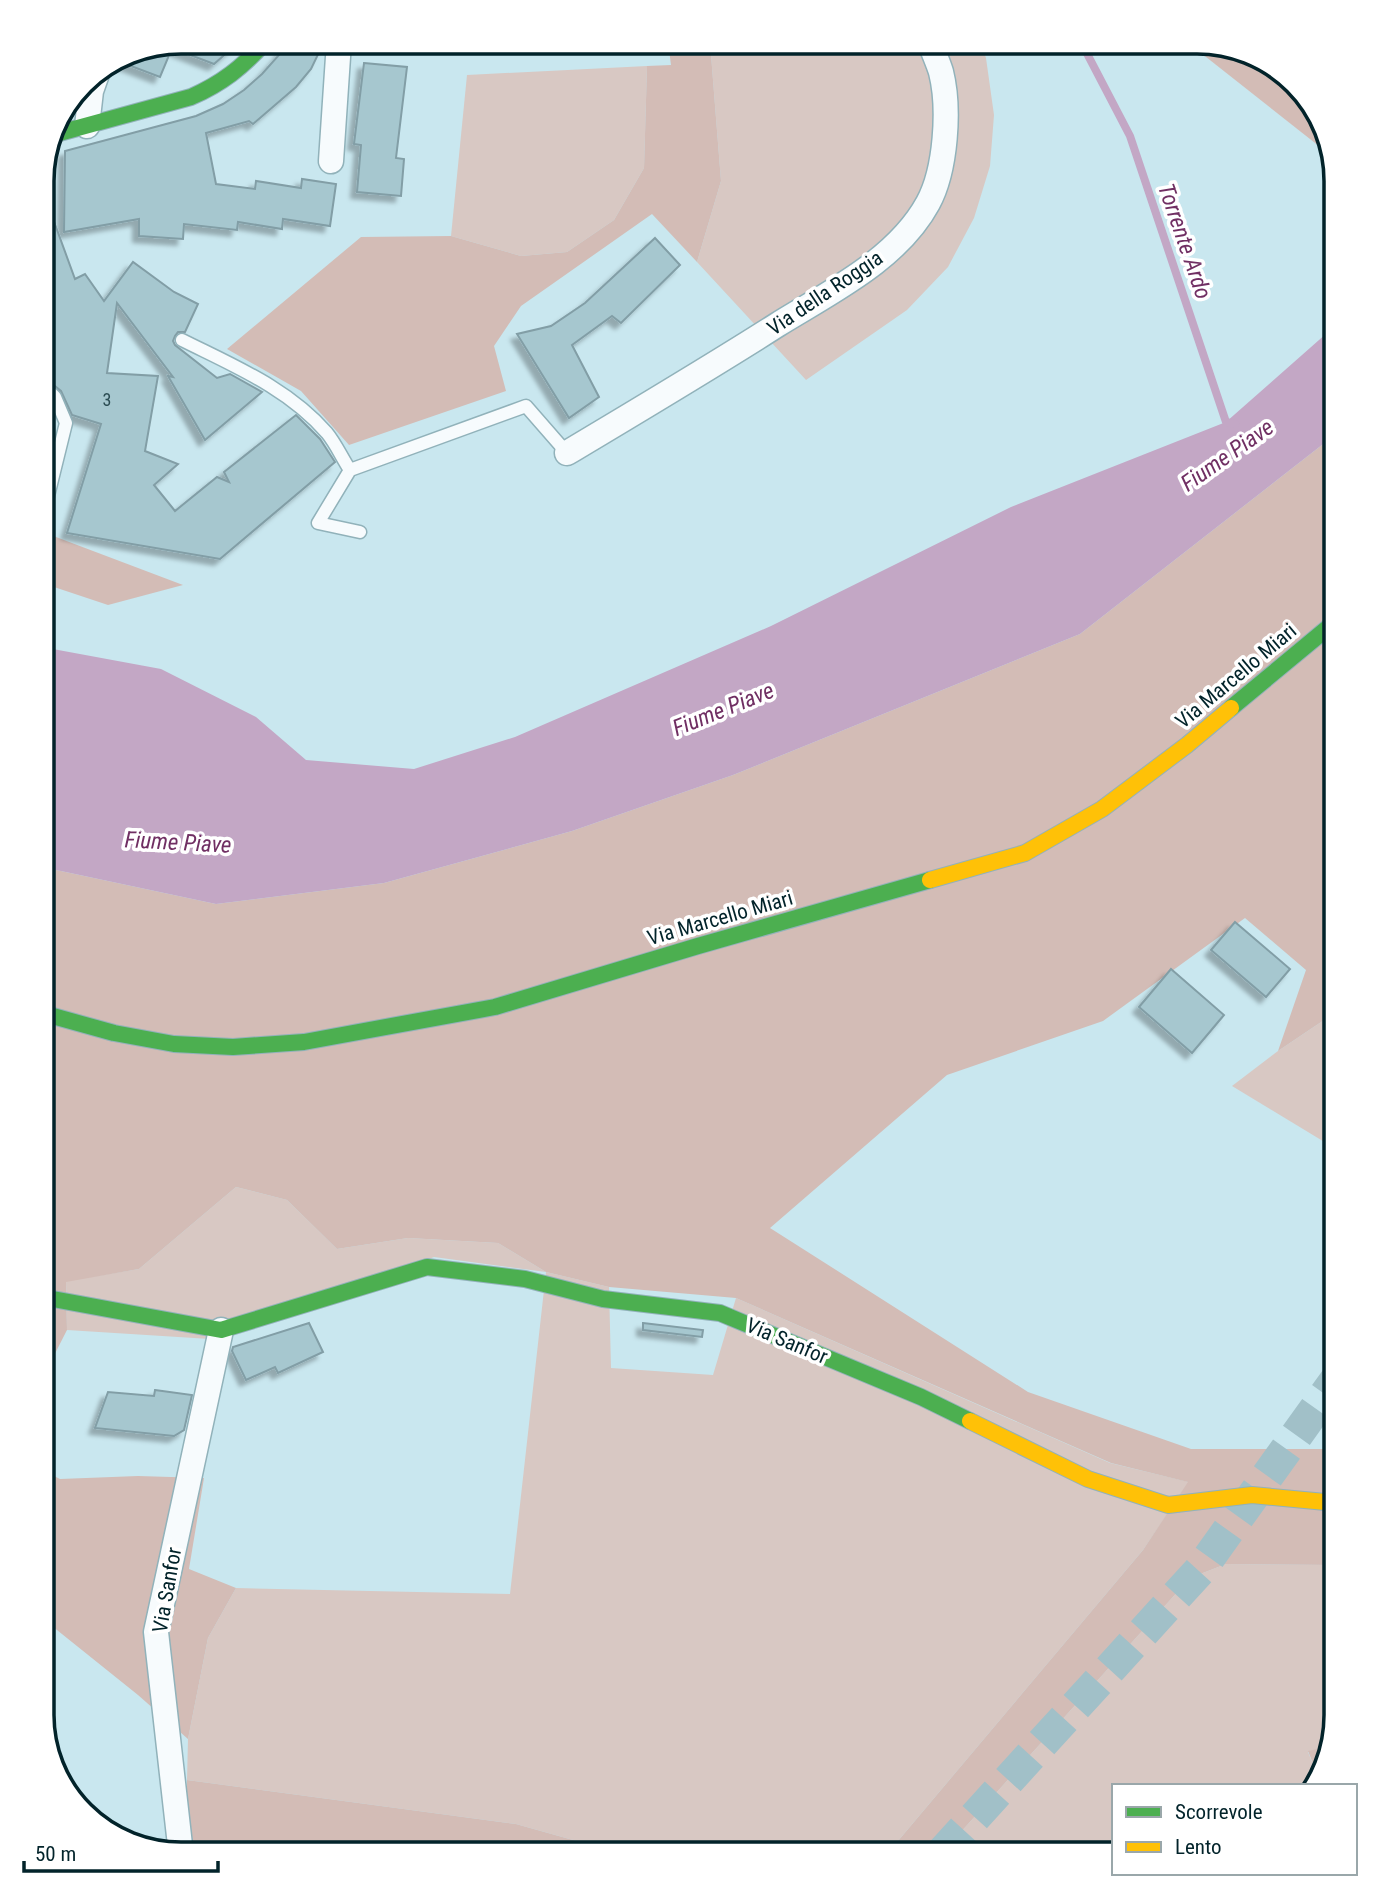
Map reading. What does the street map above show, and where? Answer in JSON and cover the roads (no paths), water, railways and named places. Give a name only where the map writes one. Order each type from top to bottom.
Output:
[{"type":"street","points":[[64,132],[212,89],[233,76],[254,54]]},
{"type":"street","points":[[331,161],[338,54]]},
{"type":"street","name":"Via della Roggia","points":[[567,453],[698,375],[873,264],[905,236],[929,202],[943,162],[946,119],[941,73],[935,55]]},
{"type":"street","points":[[87,126],[91,92]]},
{"type":"street","name":"Via Marcello Miari","points":[[54,1016],[114,1033],[174,1044],[233,1047],[304,1042],[495,1007],[1025,853],[1102,809],[1187,745],[1324,631]]},
{"type":"street","name":"Via Sanfor","points":[[54,1299],[221,1330],[427,1267],[525,1279],[603,1299],[720,1313],[921,1397],[1088,1479],[1168,1505],[1252,1495],[1324,1502]]},
{"type":"street","name":"Via Sanfor","points":[[180,1841],[156,1632],[221,1330]]},
{"type":"lane","points":[[182,340],[260,379],[292,399],[328,434],[350,470]]},
{"type":"lane","points":[[55,398],[66,423],[55,465]]},
{"type":"lane","points":[[360,532],[318,523],[350,470],[526,406],[567,453]]},
{"type":"water","name":"Fiume Piave","points":[[1324,336],[1324,443],[1080,634],[733,775],[572,831],[384,883],[216,904],[55,870],[55,649],[161,669],[256,717],[306,760],[414,769],[515,737],[771,626],[1011,507],[1226,422]]},
{"type":"waterway","name":"Torrente Ardo","points":[[1088,55],[1130,136],[1226,422],[1235,424]]},
{"type":"tunnel","points":[[952,1842],[1200,1570],[1324,1397]]}]
